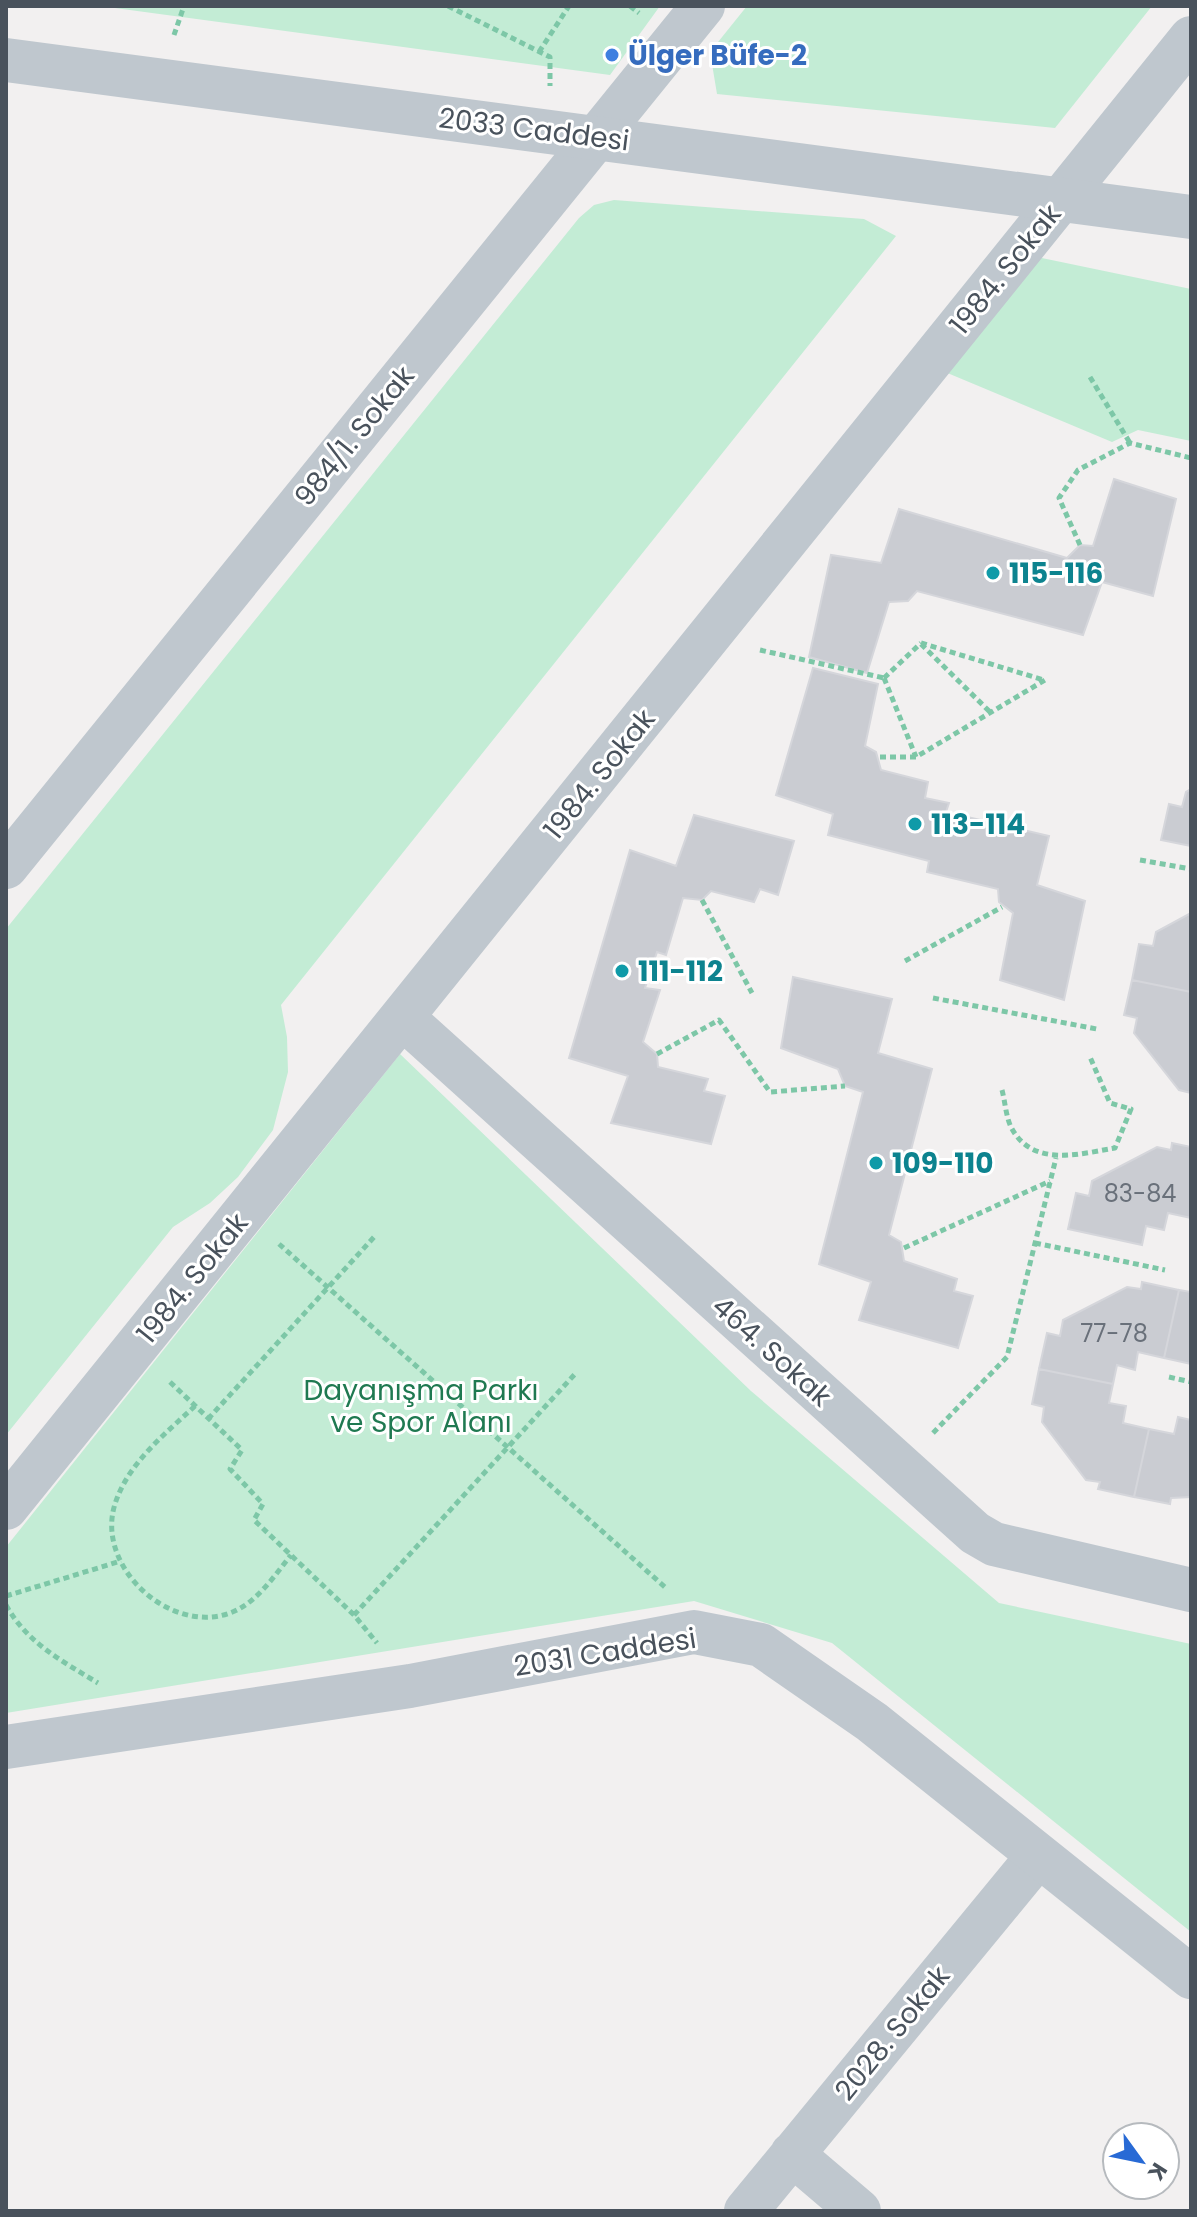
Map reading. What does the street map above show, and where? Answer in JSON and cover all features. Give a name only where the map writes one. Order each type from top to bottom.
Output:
[{"type":"street","name":"984/1. Sokak","points":[[6,867],[703,6]]},
{"type":"street","name":"1984. Sokak","points":[[6,1508],[1191,38]]},
{"type":"street","name":"2033 Caddesi","points":[[6,60],[1191,217]]},
{"type":"street","name":"464. Sokak","points":[[403,1018],[975,1533],[994,1544],[1191,1590]]},
{"type":"street","name":"2031 Caddesi","points":[[6,1747],[410,1686],[694,1632],[761,1645],[822,1686],[1191,1977]]},
{"type":"street","name":"2028. Sokak","points":[[746,2211],[1038,1856]]},
{"type":"street","points":[[792,2154],[859,2211]]},
{"type":"path","points":[[448,6],[550,57],[550,131]]},
{"type":"path","points":[[539,52],[569,6]]},
{"type":"path","points":[[1090,377],[1130,443]]},
{"type":"path","points":[[1080,545],[1059,498],[1078,470],[1130,443],[1191,458]]},
{"type":"path","points":[[884,678],[921,643]]},
{"type":"path","points":[[880,757],[916,757],[1045,680],[921,643]]},
{"type":"path","points":[[921,643],[990,712]]},
{"type":"path","points":[[750,648],[884,678]]},
{"type":"path","points":[[884,678],[916,757]]},
{"type":"path","points":[[1140,860],[1191,869]]},
{"type":"path","points":[[702,900],[752,993]]},
{"type":"path","points":[[905,961],[1002,907]]},
{"type":"path","points":[[933,998],[1097,1029]]},
{"type":"path","points":[[657,1054],[719,1020],[770,1092],[845,1086]]},
{"type":"path","points":[[1002,1090],[1011,1128],[1034,1151],[1056,1158],[1115,1148],[1131,1109],[1110,1103],[1090,1057]]},
{"type":"path","points":[[900,1467],[1007,1357],[1056,1158]]},
{"type":"path","points":[[904,1248],[1050,1180]]},
{"type":"path","points":[[244,1215],[332,1287],[724,1639]]},
{"type":"path","points":[[208,1419],[332,1287],[375,1236]]},
{"type":"path","points":[[1035,1243],[1165,1270]]},
{"type":"path","points":[[135,1348],[242,1450],[230,1469],[263,1504],[254,1520],[354,1615],[410,1686]]},
{"type":"path","points":[[354,1615],[575,1374]]},
{"type":"path","points":[[1169,1377],[1191,1382]]},
{"type":"path","points":[[195,1406],[145,1453],[115,1504],[111,1527],[121,1561],[146,1595],[167,1609],[200,1616],[229,1614],[254,1598],[291,1555]]},
{"type":"path","points":[[6,1596],[121,1561]]},
{"type":"path","points":[[6,1605],[19,1628],[49,1653],[161,1722]]},
{"type":"green space","points":[[100,6],[660,6],[610,75]]},
{"type":"green space","points":[[747,6],[1152,6],[1055,128],[717,94],[710,52]]},
{"type":"green space","points":[[614,200],[864,219],[896,236],[281,1005],[287,1037],[288,1072],[273,1130],[238,1177],[210,1203],[173,1227],[6,1435],[6,929],[579,218],[594,205]]},
{"type":"green space","points":[[1037,257],[1191,289],[1191,441],[1138,430],[1112,442],[945,372]]},
{"type":"green space","name":"Dayanışma Parkı ve Spor Alanı","points":[[400,1054],[751,1391],[999,1603],[1191,1644],[1191,1932],[832,1643],[694,1601],[6,1713],[6,1547]]},
{"type":"building","name":"115-116","points":[[1114,479],[1176,499],[1153,596],[1102,582],[1083,635],[917,591],[908,601],[889,602],[867,673],[809,657],[831,555],[881,563],[899,509],[1067,558],[1080,545],[1093,546]]},
{"type":"building","name":"113-114","points":[[813,668],[878,684],[865,746],[876,752],[881,770],[928,782],[925,798],[949,803],[946,812],[1049,836],[1037,885],[1085,901],[1064,1000],[1000,980],[1013,913],[999,902],[998,889],[927,872],[929,861],[828,835],[833,814],[776,795]]},
{"type":"building","points":[[1191,789],[1191,846],[1161,840],[1169,804],[1182,807],[1186,792]]},
{"type":"building","name":"111-112","points":[[694,815],[794,841],[778,895],[760,889],[754,902],[711,891],[702,900],[683,898],[666,955],[657,952],[645,988],[660,990],[643,1042],[657,1054],[658,1067],[708,1079],[704,1091],[725,1096],[711,1144],[611,1123],[628,1076],[569,1058],[630,850],[676,866]]},
{"type":"building","points":[[1191,913],[1191,992],[1132,980],[1139,944],[1153,946],[1156,932]]},
{"type":"building","name":"109-110","points":[[793,977],[892,999],[878,1053],[932,1069],[889,1235],[901,1242],[904,1261],[957,1279],[954,1291],[973,1296],[958,1348],[859,1320],[871,1282],[819,1264],[863,1092],[845,1086],[838,1069],[781,1048]]},
{"type":"building","points":[[1132,980],[1191,992],[1191,1093],[1179,1090],[1134,1033],[1137,1018],[1124,1015]]},
{"type":"building","points":[[1172,1143],[1191,1147],[1191,1218],[1168,1213],[1164,1230],[1146,1226],[1142,1245],[1068,1229],[1076,1193],[1089,1196],[1092,1181],[1157,1147],[1171,1150]]},
{"type":"building","points":[[1142,1282],[1179,1290],[1164,1358],[1138,1352],[1135,1370],[1117,1365],[1113,1384],[1039,1369],[1047,1333],[1060,1336],[1063,1320],[1127,1287],[1141,1289]]},
{"type":"building","points":[[1179,1290],[1191,1292],[1191,1364],[1164,1358]]},
{"type":"building","points":[[1039,1369],[1113,1384],[1109,1403],[1126,1406],[1123,1423],[1149,1429],[1134,1497],[1098,1489],[1100,1482],[1086,1480],[1042,1422],[1044,1407],[1032,1404]]},
{"type":"building","points":[[1178,1417],[1191,1420],[1191,1497],[1171,1498],[1170,1504],[1134,1497],[1149,1429],[1174,1434]]},
{"type":"place","name":"Ülger Büfe-2","points":[[612,55]]},
{"type":"place","name":"115-116","points":[[993,573]]},
{"type":"place","name":"113-114","points":[[915,824]]},
{"type":"place","name":"111-112","points":[[622,971]]},
{"type":"place","name":"109-110","points":[[876,1163]]}]
